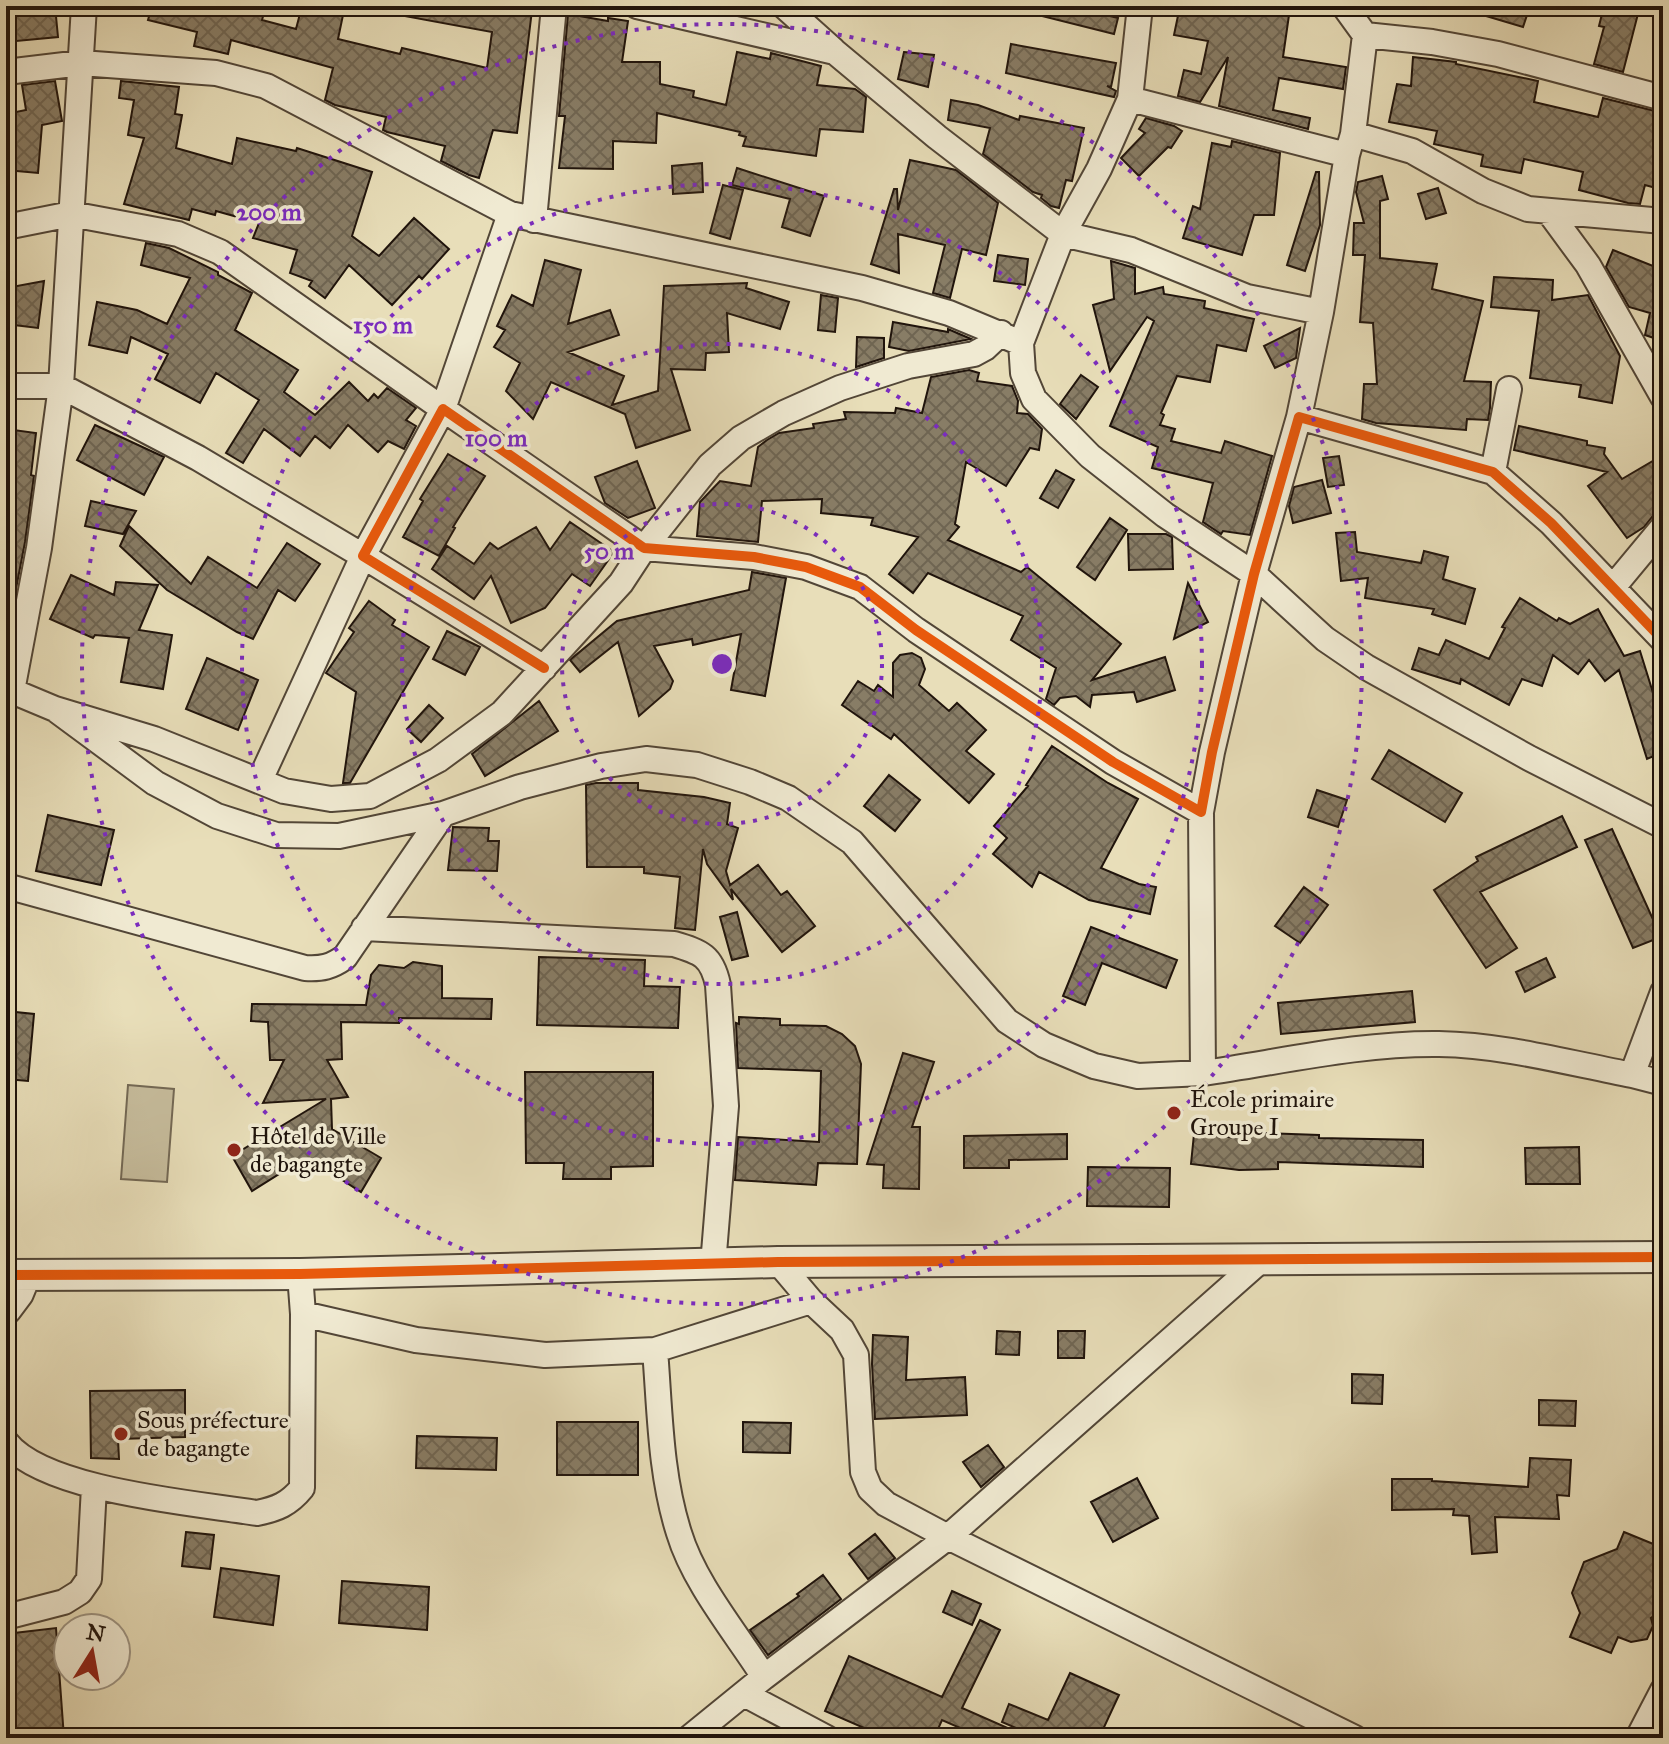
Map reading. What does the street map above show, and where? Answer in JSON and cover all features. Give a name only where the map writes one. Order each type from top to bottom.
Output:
[{"type":"street","points":[[84,6],[61,386],[39,548],[8,690],[55,709],[154,739],[284,791],[331,799],[370,796],[438,760],[502,713],[621,583],[644,548],[710,465],[741,438],[784,413],[840,388],[908,366],[974,354],[1011,338],[1099,169],[1130,99],[1140,6]]},
{"type":"street","points":[[260,780],[363,556],[443,409],[522,217],[554,6]]},
{"type":"street","points":[[637,6],[835,52]]},
{"type":"street","points":[[784,6],[937,137],[1063,234],[1131,250],[1247,297],[1321,312]]},
{"type":"street","points":[[1203,1073],[1201,812],[1254,574],[1299,417],[1321,312],[1350,145],[1365,35],[1344,6]]},
{"type":"street","points":[[1365,35],[1432,42],[1498,54],[1663,98]]},
{"type":"street","points":[[6,72],[81,63],[216,73],[266,86],[522,217],[862,288],[949,313],[1011,338],[1034,399],[1090,456],[1165,515],[1254,574],[1325,639],[1366,667],[1529,758],[1663,826]]},
{"type":"street","points":[[1130,99],[1350,145],[1412,151],[1508,203],[1549,212],[1663,221]]},
{"type":"street","points":[[1549,212],[1588,265],[1663,397]]},
{"type":"street","points":[[6,227],[71,214],[178,234],[220,252],[644,548],[754,557],[806,567],[860,587],[916,630],[1113,762],[1201,812]]},
{"type":"street","points":[[6,386],[61,386],[198,458],[544,668]]},
{"type":"street","points":[[1493,472],[1509,389]]},
{"type":"street","points":[[1299,417],[1493,472],[1551,523],[1663,640]]},
{"type":"street","points":[[1614,586],[1663,527]]},
{"type":"street","points":[[55,709],[155,783],[217,816],[276,835],[339,836],[443,814],[520,787],[601,766],[646,759],[697,765],[750,782],[788,798],[852,842],[1007,1021],[1032,1037],[1094,1066],[1138,1076],[1203,1073],[1394,1045],[1442,1044],[1487,1048],[1663,1083]]},
{"type":"street","points":[[6,886],[305,968],[320,969],[345,957],[443,814]]},
{"type":"street","points":[[364,928],[674,944],[698,951],[714,966],[726,1106],[713,1265]]},
{"type":"street","points":[[1632,1075],[1663,992]]},
{"type":"street","points":[[6,1309],[18,1293],[15,1276],[300,1274],[778,1262],[1663,1257]]},
{"type":"street","points":[[689,1738],[948,1537],[1261,1260]]},
{"type":"street","points":[[778,1262],[811,1301],[842,1330],[856,1355],[863,1472],[870,1489],[886,1504],[1355,1738]]},
{"type":"street","points":[[6,1442],[15,1453],[33,1463],[94,1487],[257,1513],[292,1501],[302,1488],[303,1314],[300,1274]]},
{"type":"street","points":[[303,1314],[416,1340],[545,1355],[655,1350],[811,1301]]},
{"type":"street","points":[[655,1350],[666,1483],[679,1536],[700,1579],[764,1677]]},
{"type":"street","points":[[6,1617],[64,1602],[80,1592],[89,1579],[94,1487]]},
{"type":"street","points":[[1638,1738],[1663,1690]]},
{"type":"street","points":[[744,1694],[827,1738]]},
{"type":"shaded area","points":[[128,1085],[174,1089],[167,1182],[121,1179]]},
{"type":"building","points":[[6,6],[55,6],[58,37],[6,42]]},
{"type":"building","points":[[152,6],[266,6],[262,20],[296,29],[302,6],[343,15],[338,39],[400,54],[402,48],[487,68],[492,32],[399,15],[399,6],[500,6],[532,10],[517,133],[493,130],[479,178],[469,175],[441,161],[445,146],[387,132],[383,130],[386,117],[325,100],[333,68],[231,40],[228,54],[194,46],[197,32],[148,20]]},
{"type":"building","points":[[1026,6],[1083,6],[1082,9],[1118,18],[1114,34],[1026,12]]},
{"type":"building","points":[[1180,6],[1290,8],[1283,57],[1346,67],[1343,89],[1279,78],[1273,110],[1310,118],[1308,129],[1219,106],[1228,57],[1200,102],[1178,96],[1184,70],[1201,74],[1208,41],[1174,35]]},
{"type":"building","points":[[1467,6],[1530,6],[1523,27],[1466,10]]},
{"type":"building","points":[[1604,6],[1640,6],[1623,72],[1594,64],[1604,27],[1599,26]]},
{"type":"building","points":[[568,14],[628,21],[622,62],[660,62],[660,84],[694,91],[693,97],[726,105],[737,52],[770,59],[771,53],[821,66],[817,85],[855,89],[866,97],[863,132],[820,129],[816,156],[743,146],[746,137],[739,135],[740,132],[657,113],[656,143],[613,141],[613,169],[559,168],[565,116],[559,116]]},
{"type":"building","points":[[1011,44],[1116,63],[1111,87],[1107,86],[1116,91],[1114,97],[1006,73]]},
{"type":"building","points":[[904,52],[934,55],[928,87],[898,79]]},
{"type":"building","points":[[1413,57],[1456,62],[1538,81],[1534,102],[1598,117],[1603,98],[1663,113],[1663,190],[1645,185],[1640,204],[1628,203],[1579,190],[1583,172],[1524,159],[1521,173],[1481,166],[1483,155],[1434,144],[1437,131],[1389,122],[1397,84],[1411,86]]},
{"type":"building","points":[[55,81],[62,121],[42,125],[38,173],[6,170],[6,114],[26,110],[22,85]]},
{"type":"building","points":[[121,81],[179,87],[175,114],[182,115],[176,148],[232,164],[237,138],[296,151],[297,148],[372,172],[352,236],[379,256],[414,218],[449,249],[422,279],[419,276],[392,305],[349,265],[325,298],[309,286],[312,281],[290,273],[297,250],[253,238],[259,223],[216,211],[215,215],[192,209],[189,220],[124,204],[144,138],[128,135],[134,100],[119,98]]},
{"type":"building","points":[[951,100],[978,105],[1019,120],[1020,116],[1084,128],[1072,181],[1066,180],[1059,208],[1051,206],[1041,198],[1042,195],[1033,192],[983,154],[990,128],[948,120]]},
{"type":"building","points":[[1146,118],[1182,131],[1171,148],[1168,147],[1139,176],[1121,158],[1145,133],[1139,129]]},
{"type":"building","points":[[1232,141],[1280,153],[1274,215],[1254,215],[1242,255],[1183,238],[1193,206],[1200,209],[1212,143],[1231,147]]},
{"type":"building","points":[[910,160],[956,170],[998,203],[986,255],[962,249],[950,298],[933,293],[945,245],[898,234],[899,273],[871,264],[894,189],[897,189],[898,210]]},
{"type":"building","points":[[702,163],[703,192],[673,194],[672,166]]},
{"type":"building","points":[[737,168],[824,196],[810,236],[782,227],[790,199],[732,185]]},
{"type":"building","points":[[1316,172],[1319,172],[1320,225],[1305,271],[1287,265]]},
{"type":"building","points":[[1382,176],[1388,199],[1380,201],[1380,258],[1437,264],[1432,289],[1483,301],[1464,381],[1491,382],[1490,408],[1488,420],[1467,419],[1466,430],[1376,423],[1362,419],[1364,384],[1377,384],[1373,323],[1360,322],[1365,255],[1353,255],[1354,223],[1364,223],[1356,192],[1358,182]]},
{"type":"building","points":[[723,185],[743,190],[730,239],[710,233]]},
{"type":"building","points":[[1438,188],[1446,213],[1426,219],[1418,194]]},
{"type":"building","points":[[146,243],[169,248],[252,293],[235,330],[298,370],[284,392],[315,415],[349,382],[368,401],[374,394],[378,398],[387,388],[416,408],[406,420],[416,426],[404,449],[388,441],[378,452],[348,425],[330,448],[315,436],[300,456],[264,429],[243,463],[226,453],[259,400],[216,373],[200,403],[155,379],[168,354],[131,337],[127,353],[89,345],[97,302],[137,310],[167,324],[190,278],[141,265]]},
{"type":"building","points":[[1613,250],[1663,270],[1663,341],[1645,335],[1650,313],[1629,307],[1606,267]]},
{"type":"building","points":[[998,255],[1028,259],[1025,285],[994,281]]},
{"type":"building","points":[[545,260],[581,270],[568,324],[610,310],[619,335],[568,352],[624,376],[612,405],[658,391],[664,286],[747,283],[746,288],[789,302],[780,329],[727,313],[729,352],[706,353],[705,370],[671,369],[690,430],[636,448],[625,414],[551,382],[533,419],[506,391],[520,363],[494,347],[505,330],[497,326],[512,295],[533,306]]},
{"type":"building","points":[[1111,261],[1135,268],[1135,294],[1163,287],[1164,294],[1205,301],[1204,308],[1254,319],[1246,351],[1217,345],[1210,382],[1177,376],[1161,413],[1164,415],[1160,425],[1175,429],[1171,441],[1221,453],[1225,441],[1272,456],[1250,535],[1223,531],[1221,534],[1203,522],[1213,483],[1152,468],[1158,447],[1110,426],[1154,321],[1147,317],[1110,371],[1093,305],[1114,299]]},
{"type":"building","points":[[1494,277],[1553,280],[1552,300],[1588,295],[1620,356],[1612,403],[1579,397],[1581,385],[1530,378],[1539,311],[1491,307]]},
{"type":"building","points":[[44,281],[38,328],[6,324],[6,288]]},
{"type":"building","points":[[821,295],[838,298],[835,332],[818,330]]},
{"type":"building","points":[[893,322],[948,332],[948,329],[971,339],[909,351],[889,347]]},
{"type":"building","points":[[1300,328],[1296,358],[1275,368],[1264,346]]},
{"type":"building","points":[[857,337],[884,338],[884,358],[856,367]]},
{"type":"building","points":[[969,370],[979,373],[977,381],[1012,386],[1018,401],[1017,413],[1028,414],[1042,429],[1039,450],[1030,448],[1006,486],[966,462],[955,524],[959,527],[948,540],[1021,572],[1027,567],[1121,644],[1092,680],[1165,657],[1175,690],[1137,702],[1134,692],[1092,695],[1090,707],[1076,696],[1060,698],[1054,705],[1046,699],[1056,668],[1011,640],[1023,616],[928,573],[913,593],[889,574],[918,537],[871,525],[873,518],[821,513],[822,499],[762,501],[758,542],[697,536],[700,502],[720,481],[751,486],[758,447],[767,440],[779,433],[846,419],[844,412],[895,413],[896,408],[922,413],[931,377]]},
{"type":"building","points":[[1081,375],[1098,387],[1076,419],[1060,404]]},
{"type":"building","points":[[95,425],[164,457],[144,495],[77,460]]},
{"type":"building","points":[[1519,426],[1605,448],[1604,454],[1622,479],[1663,455],[1663,512],[1627,538],[1588,486],[1607,472],[1514,450]]},
{"type":"building","points":[[6,429],[36,433],[25,542],[10,620],[6,620]]},
{"type":"building","points":[[448,454],[485,476],[439,556],[403,537],[423,501],[420,499]]},
{"type":"building","points":[[1339,456],[1344,485],[1328,487],[1323,458]]},
{"type":"building","points":[[637,461],[655,508],[628,518],[605,503],[595,477]]},
{"type":"building","points":[[1056,470],[1074,480],[1058,508],[1040,498]]},
{"type":"building","points":[[1322,480],[1331,513],[1293,523],[1289,506],[1294,487]]},
{"type":"building","points":[[91,501],[136,511],[123,534],[85,526]]},
{"type":"building","points":[[1110,518],[1127,530],[1095,580],[1077,567]]},
{"type":"building","points":[[570,522],[614,552],[590,586],[572,574],[545,608],[511,623],[491,576],[474,599],[432,569],[447,546],[474,564],[490,543],[498,549],[536,527],[550,550]]},
{"type":"building","points":[[129,526],[191,584],[208,557],[257,588],[287,543],[320,564],[295,601],[278,590],[253,639],[167,590],[120,546]]},
{"type":"building","points":[[1355,532],[1357,552],[1421,563],[1424,551],[1448,557],[1443,579],[1475,589],[1465,624],[1432,614],[1434,609],[1365,598],[1368,578],[1341,581],[1336,533]]},
{"type":"building","points":[[1128,534],[1166,534],[1172,537],[1173,569],[1129,570]]},
{"type":"building","points":[[752,572],[786,578],[765,696],[731,690],[741,634],[693,645],[692,639],[654,646],[673,681],[670,689],[639,716],[618,642],[580,672],[570,660],[617,621],[749,590]]},
{"type":"building","points":[[71,575],[114,595],[116,582],[158,585],[139,630],[172,635],[163,689],[121,682],[129,638],[95,635],[93,638],[50,619]]},
{"type":"building","points":[[1188,583],[1208,622],[1174,639]]},
{"type":"building","points":[[1520,598],[1557,621],[1559,618],[1570,624],[1598,609],[1624,656],[1640,651],[1663,725],[1663,752],[1647,759],[1619,670],[1605,681],[1589,660],[1578,674],[1553,655],[1542,686],[1522,679],[1509,705],[1461,679],[1460,684],[1412,669],[1419,648],[1439,655],[1446,640],[1489,659],[1505,628],[1502,627]]},
{"type":"building","points":[[369,601],[395,620],[392,625],[429,647],[350,783],[343,783],[356,692],[326,673],[354,632],[349,628]]},
{"type":"building","points":[[447,631],[480,647],[465,675],[433,659]]},
{"type":"building","points":[[912,653],[921,658],[925,669],[919,685],[949,711],[957,703],[986,730],[966,751],[994,774],[969,803],[894,734],[891,739],[842,705],[858,681],[874,691],[878,685],[893,697],[893,663],[900,655]]},
{"type":"building","points":[[207,658],[258,680],[238,730],[186,709]]},
{"type":"building","points":[[539,701],[558,731],[485,776],[472,754]]},
{"type":"building","points":[[429,705],[443,718],[421,742],[407,729]]},
{"type":"building","points":[[1052,746],[1138,799],[1101,868],[1139,884],[1156,887],[1150,914],[1089,900],[1039,872],[1032,887],[993,854],[1007,838],[994,826],[1028,786]]},
{"type":"building","points":[[1389,750],[1462,793],[1445,822],[1372,779]]},
{"type":"building","points":[[889,775],[920,800],[895,831],[864,806]]},
{"type":"building","points":[[638,783],[638,790],[730,803],[727,824],[738,828],[726,871],[730,885],[758,865],[781,895],[787,891],[815,926],[782,952],[731,889],[733,900],[707,864],[703,849],[695,930],[675,928],[680,877],[644,873],[644,867],[587,867],[586,785]]},
{"type":"building","points":[[1317,790],[1347,800],[1338,827],[1308,817]]},
{"type":"building","points":[[48,815],[114,830],[101,885],[36,871]]},
{"type":"building","points":[[1562,816],[1577,847],[1480,892],[1517,948],[1486,968],[1434,890],[1478,861],[1476,857]]},
{"type":"building","points":[[453,827],[489,828],[488,841],[499,841],[497,871],[448,870]]},
{"type":"building","points":[[1612,829],[1661,937],[1633,948],[1585,840]]},
{"type":"building","points":[[1304,887],[1328,905],[1300,943],[1275,926]]},
{"type":"building","points":[[737,912],[748,956],[732,960],[720,917]]},
{"type":"building","points":[[1091,927],[1177,960],[1166,988],[1102,963],[1085,1005],[1063,996]]},
{"type":"building","points":[[539,957],[645,960],[644,986],[680,987],[678,1028],[537,1025]]},
{"type":"building","points":[[1546,958],[1555,977],[1525,992],[1516,972]]},
{"type":"building","points":[[413,962],[442,966],[442,998],[492,999],[491,1019],[399,1018],[399,1023],[341,1022],[342,1059],[327,1060],[348,1097],[331,1099],[332,1129],[381,1158],[361,1192],[319,1165],[311,1169],[292,1166],[252,1191],[232,1156],[326,1099],[263,1103],[284,1060],[270,1060],[268,1022],[251,1021],[252,1004],[366,1005],[371,975],[379,965],[404,968]]},
{"type":"building","points":[[1412,991],[1415,1022],[1281,1034],[1278,1003]]},
{"type":"building","points":[[6,1011],[34,1014],[28,1081],[6,1079]]},
{"type":"building","points":[[739,1017],[780,1019],[780,1025],[826,1026],[842,1034],[855,1046],[861,1064],[857,1164],[818,1163],[816,1185],[735,1180],[738,1137],[819,1142],[821,1071],[738,1068],[736,1023],[739,1024]]},
{"type":"building","points":[[903,1053],[934,1062],[912,1127],[920,1127],[919,1189],[883,1188],[884,1165],[867,1164]]},
{"type":"building","points":[[525,1072],[653,1072],[653,1166],[611,1167],[611,1179],[563,1179],[564,1163],[526,1163]]},
{"type":"building","points":[[1239,1132],[1319,1135],[1319,1138],[1423,1140],[1423,1167],[1278,1162],[1278,1169],[1239,1170],[1191,1164],[1194,1134],[1239,1138]]},
{"type":"building","points":[[1067,1134],[1067,1159],[1009,1160],[1009,1168],[964,1168],[964,1136]]},
{"type":"building","points":[[1579,1147],[1580,1184],[1526,1184],[1525,1148]]},
{"type":"building","points":[[1088,1167],[1170,1168],[1169,1207],[1087,1206]]},
{"type":"building","points":[[997,1331],[1020,1332],[1019,1355],[996,1354]]},
{"type":"building","points":[[1058,1331],[1085,1331],[1084,1358],[1058,1358]]},
{"type":"building","points":[[873,1335],[908,1337],[906,1380],[965,1377],[967,1415],[875,1419]]},
{"type":"building","points":[[1352,1374],[1383,1375],[1382,1404],[1352,1403]]},
{"type":"building","points":[[185,1390],[185,1437],[118,1439],[119,1459],[91,1458],[90,1391]]},
{"type":"building","points":[[1539,1400],[1576,1401],[1575,1426],[1539,1425]]},
{"type":"building","points":[[557,1422],[638,1422],[638,1475],[557,1475]]},
{"type":"building","points":[[743,1422],[791,1423],[790,1453],[743,1452]]},
{"type":"building","points":[[417,1436],[497,1438],[496,1470],[416,1468]]},
{"type":"building","points":[[988,1445],[1004,1467],[981,1487],[963,1462]]},
{"type":"building","points":[[1530,1458],[1571,1460],[1569,1496],[1557,1495],[1559,1519],[1495,1517],[1497,1552],[1472,1554],[1469,1516],[1453,1515],[1454,1509],[1392,1510],[1392,1479],[1528,1487]]},
{"type":"building","points":[[1137,1478],[1158,1518],[1113,1542],[1091,1502]]},
{"type":"building","points":[[186,1532],[214,1535],[210,1569],[182,1566]]},
{"type":"building","points":[[1624,1532],[1663,1548],[1657,1570],[1663,1572],[1663,1604],[1658,1606],[1658,1613],[1651,1618],[1653,1626],[1647,1639],[1631,1642],[1618,1637],[1611,1653],[1570,1637],[1580,1613],[1572,1593],[1584,1562],[1617,1549]]},
{"type":"building","points":[[875,1534],[895,1558],[868,1579],[849,1554]]},
{"type":"building","points":[[221,1568],[279,1576],[273,1625],[214,1617]]},
{"type":"building","points":[[823,1575],[841,1599],[768,1655],[750,1630]]},
{"type":"building","points":[[342,1581],[429,1587],[427,1630],[339,1623]]},
{"type":"building","points":[[952,1591],[981,1604],[972,1625],[943,1612]]},
{"type":"building","points":[[980,1620],[1000,1630],[962,1708],[1030,1738],[983,1738],[942,1720],[934,1738],[887,1738],[825,1711],[849,1656],[942,1697]]},
{"type":"building","points":[[52,1628],[52,1692],[61,1692],[64,1738],[6,1738],[6,1634]]},
{"type":"building","points":[[1070,1673],[1119,1695],[1099,1738],[1039,1738],[1002,1722],[1009,1704],[1048,1720]]},
{"type":"cycle path","points":[[544,668],[363,556],[443,409],[644,548],[754,557],[806,567],[860,587],[916,630],[1113,762],[1201,812],[1254,574],[1299,417],[1493,472],[1551,523],[1663,640]]},
{"type":"cycle path","points":[[6,1275],[300,1274],[778,1262],[1663,1257]]},
{"type":"place","name":"École primaire Groupe I","points":[[1174,1113]]},
{"type":"place","name":"Hôtel de Ville de bagangte","points":[[234,1150]]},
{"type":"place","name":"Sous préfecture de bagangte","points":[[121,1434]]}]
